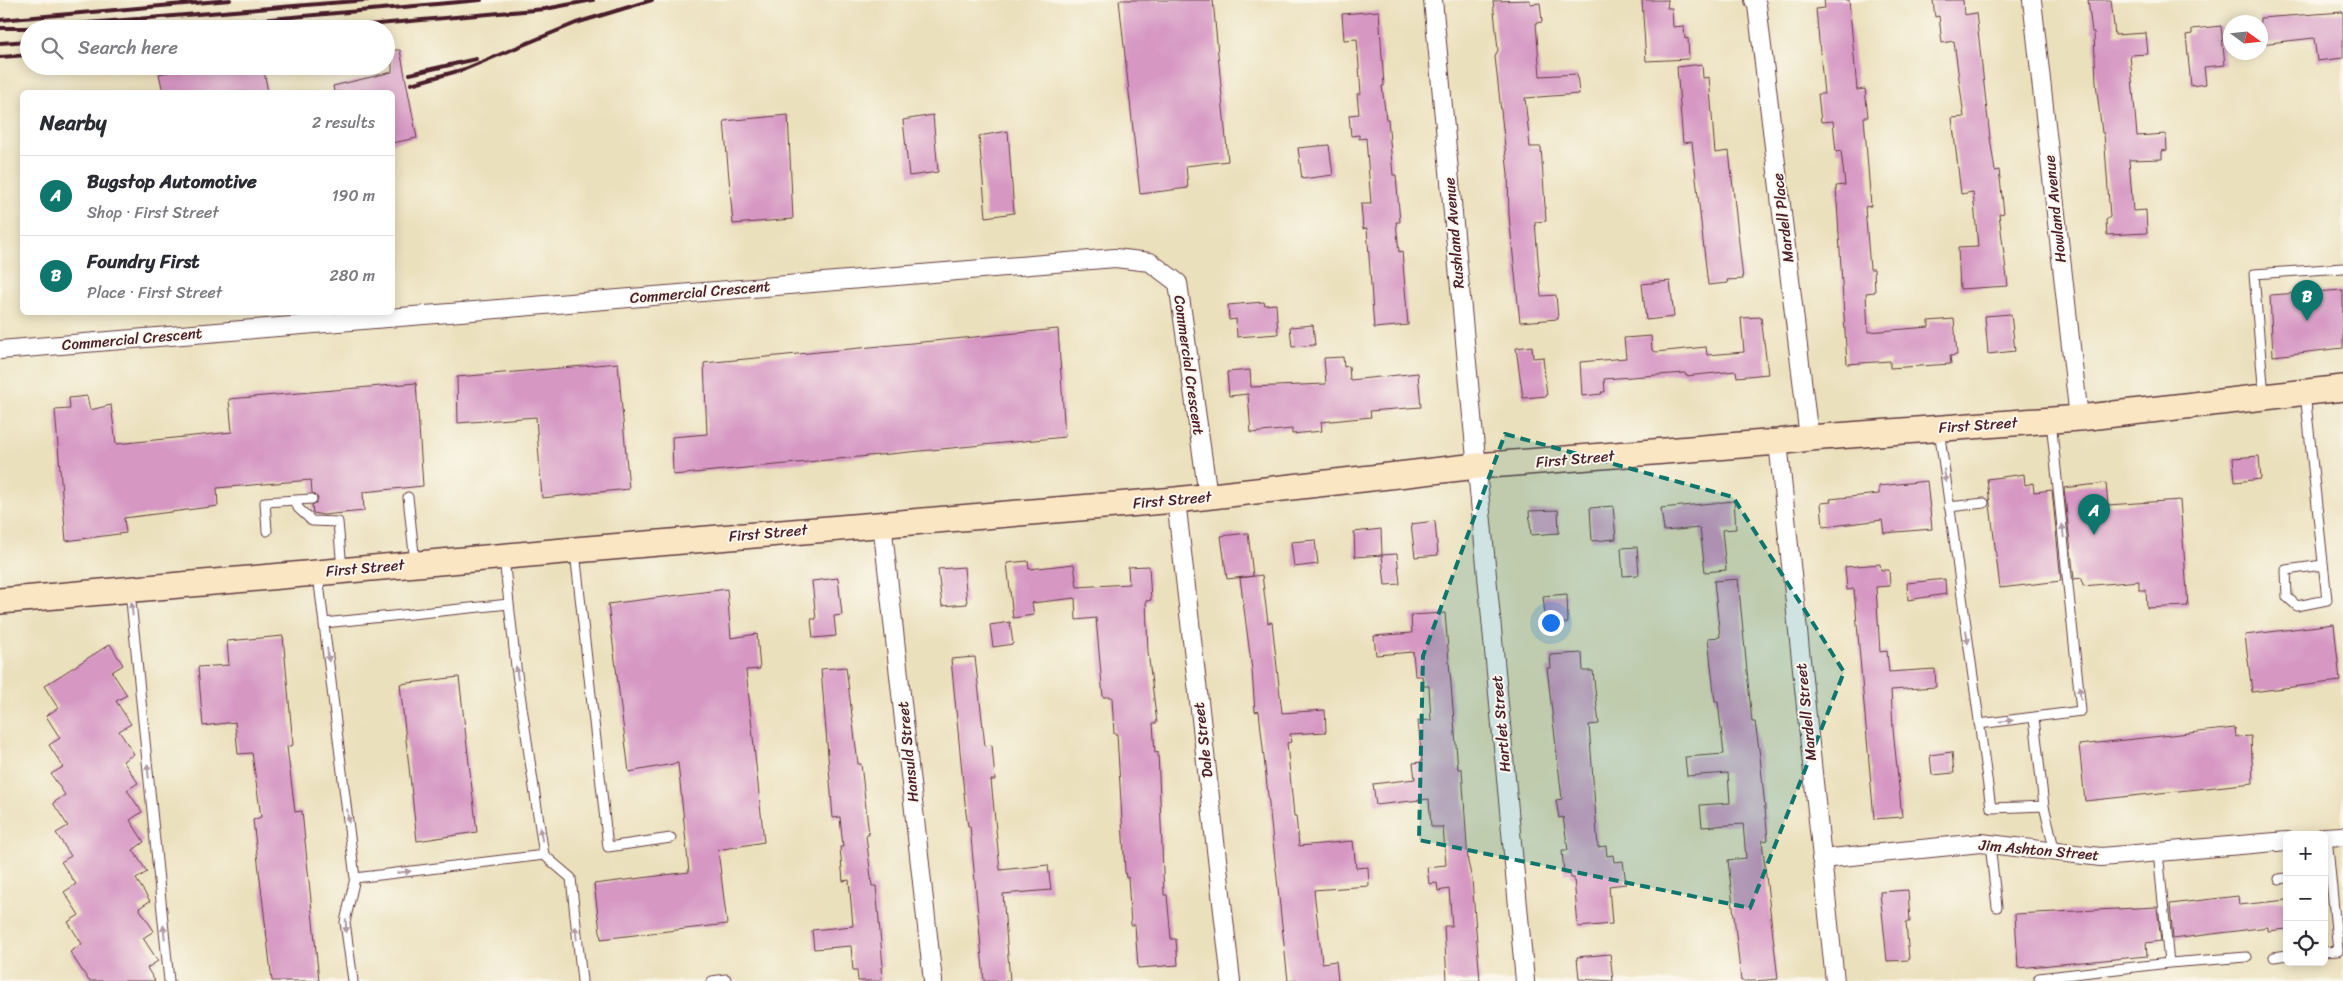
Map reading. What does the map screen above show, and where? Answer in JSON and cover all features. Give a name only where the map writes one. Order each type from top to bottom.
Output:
[{"type":"street","name":"Rushland Avenue","points":[[1432,0],[1476,466]]},
{"type":"street","name":"Mardell Place","points":[[1754,0],[1757,5],[1808,438]]},
{"type":"street","name":"Howland Avenue","points":[[2032,0],[2079,418]]},
{"type":"street","name":"Commercial Crescent","points":[[0,350],[1123,259],[1150,262],[1178,282],[1208,496]]},
{"type":"street","name":"First Street","points":[[0,601],[415,563],[1176,500],[1476,466],[1808,438],[2079,418],[2343,388]]},
{"type":"street","name":"Mardell Street","points":[[1778,442],[1835,981]]},
{"type":"street","name":"Hartlet Street","points":[[1476,466],[1525,981]]},
{"type":"street","name":"Dale Street","points":[[1176,500],[1231,981]]},
{"type":"street","name":"Hansuld Street","points":[[882,523],[933,981]]},
{"type":"street","name":"Jim Ashton Street","points":[[1821,859],[1981,843],[2102,857],[2283,840]]},
{"type":"lane","points":[[2264,397],[2254,274],[2343,268]]},
{"type":"lane","points":[[2306,392],[2324,565],[2327,600],[2297,606],[2288,597],[2286,570],[2324,565]]},
{"type":"lane","points":[[1979,724],[2082,711],[2051,420]]},
{"type":"lane","points":[[1939,428],[1991,808],[2044,806]]},
{"type":"lane","points":[[408,497],[415,563]]},
{"type":"lane","points":[[267,531],[265,502],[312,499]]},
{"type":"lane","points":[[296,500],[298,508],[312,521],[338,518],[342,570]]},
{"type":"lane","points":[[1950,507],[1984,503]]},
{"type":"lane","points":[[575,550],[608,847],[671,838]]},
{"type":"lane","points":[[504,556],[516,667],[544,855],[571,878],[582,981]]},
{"type":"lane","points":[[317,572],[355,878],[345,922],[353,981]]},
{"type":"lane","points":[[130,589],[169,981]]},
{"type":"lane","points":[[324,623],[509,604]]},
{"type":"lane","points":[[2034,718],[2044,806],[2055,852]]},
{"type":"lane","points":[[2328,951],[2338,950],[2328,874],[2332,837]]},
{"type":"lane","points":[[1990,844],[1997,907]]},
{"type":"lane","points":[[2158,852],[2169,963]]},
{"type":"lane","points":[[355,878],[544,855]]},
{"type":"lane","points":[[2274,957],[2283,956]]},
{"type":"lane","points":[[2039,978],[2169,963],[2247,958]]},
{"type":"lane","points":[[712,981],[726,979]]},
{"type":"highlighted area","points":[[1505,434],[1733,497],[1844,672],[1750,908],[1419,840],[1423,656]]},
{"type":"building","points":[[1119,0],[1213,0],[1228,161],[1186,166],[1188,188],[1140,194]]},
{"type":"building","points":[[1530,0],[1530,4],[1540,3],[1542,22],[1536,23],[1540,76],[1577,74],[1579,94],[1525,98],[1530,147],[1541,147],[1546,221],[1535,222],[1541,296],[1556,295],[1558,319],[1520,322],[1509,216],[1508,174],[1495,57],[1498,50],[1493,1]]},
{"type":"building","points":[[1642,0],[1668,0],[1667,8],[1672,8],[1673,27],[1684,26],[1685,39],[1688,38],[1689,59],[1646,61]]},
{"type":"building","points":[[1824,0],[1849,0],[1857,90],[1865,89],[1868,117],[1864,117],[1871,206],[1865,207],[1870,269],[1874,269],[1875,292],[1866,293],[1868,332],[1929,327],[1929,321],[1954,319],[1957,355],[1950,356],[1951,364],[1890,368],[1890,361],[1847,364],[1836,186],[1845,185],[1841,151],[1836,152],[1833,121],[1821,122],[1818,94],[1824,94],[1816,9],[1825,8]]},
{"type":"building","points":[[1933,0],[1963,0],[1964,15],[1976,13],[1990,138],[1995,171],[1999,170],[2004,213],[1999,214],[2008,286],[1960,289],[1958,248],[1978,247],[1973,192],[1961,194],[1952,118],[1964,117],[1954,41],[1942,43],[1939,16],[1935,17]]},
{"type":"building","points":[[2088,0],[2111,0],[2115,35],[2146,33],[2148,54],[2130,55],[2137,136],[2166,134],[2167,150],[2162,151],[2162,159],[2129,160],[2133,211],[2146,210],[2147,233],[2107,235],[2106,220],[2110,217],[2104,133],[2102,133],[2096,83],[2094,32],[2092,32]]},
{"type":"building","points":[[1379,11],[1384,86],[1382,86],[1386,119],[1388,119],[1393,175],[1396,175],[1400,222],[1396,222],[1399,252],[1402,251],[1408,325],[1374,328],[1367,228],[1363,229],[1361,204],[1371,204],[1366,138],[1359,139],[1359,135],[1351,136],[1349,115],[1359,114],[1357,94],[1361,94],[1357,39],[1344,40],[1342,14]]},
{"type":"building","points":[[2343,12],[2343,58],[2317,61],[2314,38],[2268,43],[2268,17]]},
{"type":"building","points":[[2221,26],[2225,65],[2204,67],[2206,84],[2191,86],[2186,35],[2192,34],[2192,29]]},
{"type":"building","points":[[395,50],[400,50],[417,138],[395,142],[395,90],[334,90],[333,86],[379,75],[395,75]]},
{"type":"building","points":[[1702,64],[1703,78],[1709,77],[1715,153],[1729,151],[1743,279],[1727,280],[1728,283],[1708,285],[1692,142],[1683,143],[1677,67]]},
{"type":"building","points":[[159,75],[265,75],[268,90],[163,90]]},
{"type":"building","points":[[788,115],[793,219],[733,224],[724,121]]},
{"type":"building","points":[[933,115],[938,172],[909,176],[903,120]]},
{"type":"building","points":[[1008,131],[1014,213],[986,217],[979,136]]},
{"type":"building","points":[[1329,145],[1333,175],[1302,179],[1298,148]]},
{"type":"building","points":[[1670,281],[1674,317],[1646,320],[1642,284]]},
{"type":"building","points":[[2343,290],[2343,348],[2273,356],[2270,295]]},
{"type":"building","points":[[1264,302],[1265,305],[1276,304],[1278,334],[1237,337],[1236,319],[1229,320],[1228,305]]},
{"type":"building","points":[[2011,314],[2015,351],[1988,354],[1985,316]]},
{"type":"building","points":[[1761,317],[1768,374],[1737,377],[1736,371],[1686,376],[1685,373],[1604,379],[1605,392],[1582,396],[1580,362],[1626,358],[1624,338],[1651,336],[1652,350],[1656,352],[1706,347],[1707,355],[1744,352],[1741,318]]},
{"type":"building","points":[[1313,325],[1315,345],[1292,347],[1290,327]]},
{"type":"building","points":[[1058,329],[1065,437],[673,475],[672,437],[707,434],[704,363]]},
{"type":"building","points":[[1532,346],[1533,358],[1543,357],[1547,396],[1523,398],[1516,348]]},
{"type":"building","points":[[1343,357],[1344,367],[1349,366],[1350,380],[1418,373],[1421,407],[1370,411],[1371,417],[1321,422],[1322,431],[1292,434],[1292,429],[1251,433],[1248,394],[1229,396],[1227,372],[1250,370],[1251,387],[1326,384],[1324,358]]},
{"type":"building","points":[[618,363],[629,489],[542,498],[536,417],[458,423],[457,377]]},
{"type":"building","points":[[416,383],[423,486],[363,492],[364,511],[323,515],[313,513],[312,505],[317,502],[318,498],[312,493],[311,480],[217,488],[218,506],[124,518],[126,533],[66,541],[55,410],[70,409],[69,398],[87,396],[90,410],[111,405],[116,444],[232,432],[229,399]]},
{"type":"building","points":[[2259,456],[2261,479],[2235,482],[2233,458]]},
{"type":"building","points":[[2024,474],[2025,485],[2033,483],[2034,492],[2052,490],[2061,581],[2000,588],[1987,479]]},
{"type":"building","points":[[1927,481],[1932,529],[1884,533],[1882,520],[1823,527],[1821,503],[1831,502],[1830,499],[1879,494],[1879,486]]},
{"type":"building","points":[[2106,483],[2108,505],[2180,500],[2188,606],[2147,608],[2146,590],[2139,590],[2139,581],[2083,586],[2082,578],[2074,579],[2064,488]]},
{"type":"building","points":[[1734,501],[1736,529],[1722,530],[1726,570],[1705,572],[1700,528],[1664,531],[1661,508]]},
{"type":"building","points":[[1613,506],[1616,539],[1592,541],[1590,508]]},
{"type":"building","points":[[1558,510],[1559,533],[1531,535],[1529,511]]},
{"type":"building","points":[[1435,521],[1438,555],[1415,557],[1411,524]]},
{"type":"building","points":[[1381,529],[1382,555],[1355,557],[1354,532]]},
{"type":"building","points":[[1248,533],[1253,576],[1227,579],[1221,536]]},
{"type":"building","points":[[1315,540],[1318,564],[1294,567],[1291,542]]},
{"type":"building","points":[[1637,547],[1639,575],[1623,576],[1621,548]]},
{"type":"building","points":[[1397,554],[1400,584],[1385,585],[1382,555]]},
{"type":"building","points":[[1028,561],[1029,569],[1074,564],[1077,587],[1129,584],[1128,567],[1149,566],[1151,600],[1146,601],[1148,652],[1157,723],[1153,723],[1155,753],[1158,752],[1164,895],[1167,895],[1171,939],[1176,939],[1178,965],[1138,968],[1135,925],[1131,925],[1128,877],[1126,878],[1125,871],[1117,734],[1114,734],[1112,697],[1103,697],[1096,618],[1076,620],[1075,598],[1032,603],[1034,615],[1013,618],[1007,563]]},
{"type":"building","points":[[1880,564],[1881,570],[1889,570],[1890,586],[1876,587],[1880,652],[1887,651],[1889,672],[1935,669],[1936,687],[1891,690],[1902,817],[1874,819],[1854,589],[1847,590],[1845,567]]},
{"type":"building","points":[[964,567],[967,604],[942,606],[938,569]]},
{"type":"building","points":[[1262,575],[1268,623],[1272,622],[1282,713],[1325,710],[1326,732],[1290,734],[1291,742],[1287,743],[1299,846],[1353,841],[1356,868],[1368,867],[1369,886],[1314,890],[1322,963],[1336,961],[1338,980],[1288,981],[1259,711],[1255,712],[1252,670],[1240,578]]},
{"type":"building","points":[[838,578],[842,615],[834,616],[836,636],[813,638],[811,619],[816,619],[812,581]]},
{"type":"building","points":[[1738,579],[1752,722],[1755,722],[1760,756],[1768,840],[1762,841],[1778,979],[1754,981],[1741,981],[1728,860],[1746,858],[1743,824],[1702,827],[1700,805],[1730,803],[1728,773],[1687,776],[1685,757],[1724,754],[1718,702],[1715,702],[1708,638],[1720,637],[1714,581]]},
{"type":"building","points":[[1945,579],[1946,594],[1908,600],[1907,583]]},
{"type":"building","points":[[727,589],[731,638],[757,634],[760,669],[746,670],[764,842],[718,850],[727,924],[601,939],[594,884],[689,872],[678,763],[629,772],[608,604]]},
{"type":"building","points":[[1567,594],[1568,623],[1546,625],[1543,596]]},
{"type":"building","points":[[1445,613],[1458,769],[1462,769],[1468,862],[1472,879],[1480,981],[1447,981],[1444,926],[1452,926],[1449,889],[1438,891],[1437,883],[1429,884],[1427,867],[1446,865],[1443,827],[1431,827],[1429,799],[1376,805],[1373,784],[1415,779],[1413,763],[1422,762],[1418,721],[1431,720],[1429,686],[1423,686],[1422,676],[1415,676],[1413,652],[1376,655],[1374,636],[1412,633],[1411,615]]},
{"type":"building","points":[[1010,622],[1013,644],[993,647],[990,625]]},
{"type":"building","points":[[2334,624],[2340,681],[2252,692],[2245,635]]},
{"type":"building","points":[[283,636],[293,745],[287,747],[295,812],[302,811],[319,981],[272,981],[253,820],[261,817],[252,753],[238,754],[235,722],[203,726],[198,667],[229,665],[227,641]]},
{"type":"building","points":[[110,644],[123,665],[112,672],[127,695],[116,701],[131,724],[119,731],[134,754],[123,761],[138,783],[127,790],[142,812],[130,820],[144,842],[133,850],[147,872],[136,879],[150,901],[139,908],[154,931],[143,938],[158,961],[147,968],[155,981],[89,981],[70,952],[82,944],[68,922],[79,915],[64,892],[76,884],[61,862],[71,856],[56,833],[68,826],[53,803],[65,795],[51,774],[63,767],[49,745],[60,738],[46,716],[58,708],[44,686]]},
{"type":"building","points":[[1582,653],[1583,671],[1593,671],[1599,724],[1589,725],[1598,847],[1606,846],[1607,856],[1613,855],[1614,862],[1623,861],[1626,884],[1609,886],[1612,924],[1578,927],[1574,878],[1571,878],[1570,873],[1564,874],[1562,850],[1568,850],[1563,817],[1559,818],[1556,800],[1562,799],[1547,668],[1551,668],[1550,655]]},
{"type":"building","points":[[975,657],[985,746],[992,745],[995,780],[991,780],[1000,870],[1048,865],[1051,890],[1003,894],[1010,981],[984,981],[970,826],[968,826],[966,813],[951,659]]},
{"type":"building","points":[[846,667],[858,764],[861,764],[869,835],[866,835],[872,886],[876,886],[883,967],[881,967],[882,981],[858,981],[857,970],[853,970],[851,946],[814,949],[812,930],[853,926],[849,880],[843,881],[840,847],[843,847],[840,817],[833,818],[821,669]]},
{"type":"building","points":[[459,677],[477,832],[417,841],[400,684]]},
{"type":"building","points":[[2235,728],[2236,737],[2251,736],[2253,783],[2085,801],[2079,745]]},
{"type":"building","points":[[1952,752],[1954,773],[1932,775],[1930,755]]},
{"type":"building","points":[[1908,890],[1910,922],[1906,922],[1909,960],[1887,961],[1880,892]]},
{"type":"building","points":[[2238,896],[2239,905],[2283,900],[2283,929],[2268,931],[2268,927],[2173,939],[2170,904]]},
{"type":"building","points":[[2157,907],[2161,941],[2146,943],[2147,956],[2018,968],[2015,914]]},
{"type":"building","points":[[1610,954],[1613,981],[1579,979],[1577,957]]},
{"type":"railway","points":[[0,20],[230,0]]},
{"type":"railway","points":[[124,20],[368,0]]},
{"type":"railway","points":[[260,20],[481,0]]},
{"type":"railway","points":[[395,23],[545,9],[593,0]]},
{"type":"railway","points":[[411,84],[465,69],[576,23],[652,0]]},
{"type":"railway","points":[[0,28],[20,28]]},
{"type":"railway","points":[[0,43],[20,42]]},
{"type":"railway","points":[[0,57],[20,56]]},
{"type":"railway","points":[[410,74],[476,59]]},
{"type":"place","name":"Foundry First","points":[[2307,321]]},
{"type":"place","name":"Bugstop Automotive","points":[[2094,535]]}]
